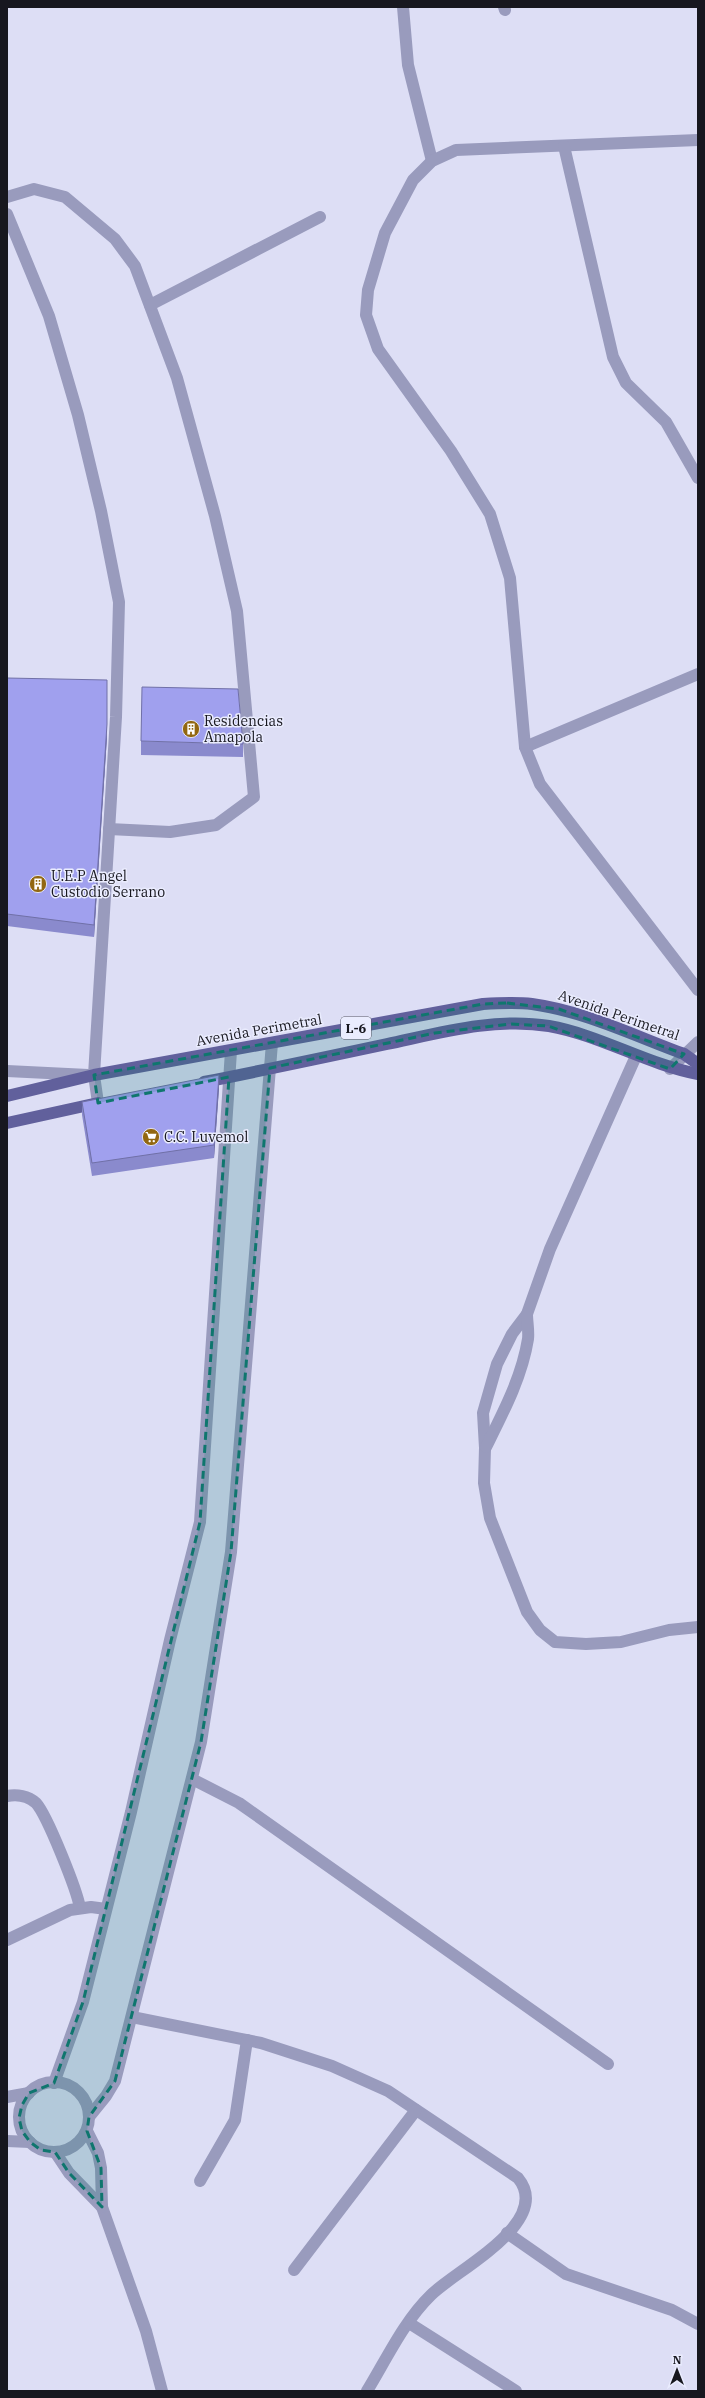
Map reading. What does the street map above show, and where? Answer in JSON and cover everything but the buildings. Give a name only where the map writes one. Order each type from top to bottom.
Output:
[{"type":"main road","name":"Avenida Perimetral","points":[[7,1096],[94,1075],[483,1004],[530,1004],[559,1009],[684,1054],[698,1064]]},
{"type":"main road","name":"L-6","points":[[191,1085],[435,1033],[476,1026],[510,1024],[548,1026],[582,1035],[670,1069],[698,1074]]},
{"type":"main road","points":[[7,1123],[114,1100]]},
{"type":"street","points":[[403,7],[408,65],[432,162]]},
{"type":"street","points":[[698,140],[456,150],[432,162],[413,180],[385,233],[368,290],[366,315],[378,349],[452,452],[490,514],[510,578],[525,747],[540,784],[698,990]]},
{"type":"street","points":[[564,146],[613,357],[626,383],[666,422],[698,478]]},
{"type":"street","points":[[7,197],[34,189],[65,197],[115,239],[135,266],[177,378],[215,516],[237,611],[254,797],[216,825],[170,832],[109,830]]},
{"type":"street","points":[[7,214],[49,316],[78,415],[101,511],[119,602],[116,717],[94,1075],[98,1103]]},
{"type":"street","points":[[150,305],[320,217]]},
{"type":"street","points":[[525,747],[698,674]]},
{"type":"street","points":[[670,1069],[698,1042]]},
{"type":"street","points":[[29,2093],[22,2104],[19,2118],[22,2131],[30,2142],[41,2150],[55,2152],[68,2150],[79,2142],[87,2131],[90,2117],[106,2096],[115,2080],[201,1742],[231,1552],[272,1043]]},
{"type":"street","points":[[54,2083],[83,2002],[200,1522],[231,1051]]},
{"type":"street","points":[[636,1056],[550,1249],[527,1314],[512,1334],[497,1364],[483,1413],[485,1448],[484,1483],[490,1518],[527,1612],[555,1642],[621,1642],[669,1630],[698,1627]]},
{"type":"street","points":[[7,1071],[94,1075]]},
{"type":"street","points":[[485,1448],[511,1394],[520,1367],[528,1338],[527,1314]]},
{"type":"street","points":[[192,1779],[239,1803],[608,2064]]},
{"type":"street","points":[[7,1796],[26,1797],[40,1810],[77,1891],[80,1908]]},
{"type":"street","points":[[7,1940],[70,1910],[80,1908],[106,1909]]},
{"type":"street","points":[[132,2018],[247,2040],[332,2066],[388,2091],[518,2178],[522,2184],[527,2196],[525,2208],[516,2224],[490,2250],[430,2295],[409,2323],[367,2391]]},
{"type":"street","points":[[200,2181],[235,2120],[247,2040]]},
{"type":"street","points":[[7,2097],[29,2093],[40,2086],[54,2083],[68,2085],[79,2092],[86,2104],[90,2117]]},
{"type":"street","points":[[294,2270],[416,2110]]},
{"type":"street","points":[[87,2131],[98,2153],[101,2168],[102,2207],[146,2331],[162,2391]]},
{"type":"street","points":[[7,2141],[30,2142]]},
{"type":"street","points":[[55,2152],[69,2173],[102,2207]]},
{"type":"street","points":[[507,2233],[566,2274],[672,2310],[698,2324]]},
{"type":"street","points":[[409,2323],[512,2390]]},
{"type":"highlighted area","points":[[507,1003],[559,1009],[684,1054],[670,1069],[548,1026],[510,1024],[435,1033],[270,1068],[231,1552],[201,1742],[115,2081],[89,2117],[87,2131],[101,2168],[102,2207],[69,2173],[55,2152],[41,2150],[30,2142],[22,2131],[19,2118],[22,2105],[29,2093],[54,2083],[83,2002],[200,1522],[229,1077],[98,1103],[94,1075],[483,1004]]},
{"type":"place","name":"Residencias Amapola","points":[[191,729]]},
{"type":"place","name":"U.E.P Angel Custodio Serrano","points":[[38,884]]},
{"type":"place","name":"C.C. Luvemol","points":[[151,1137]]}]
